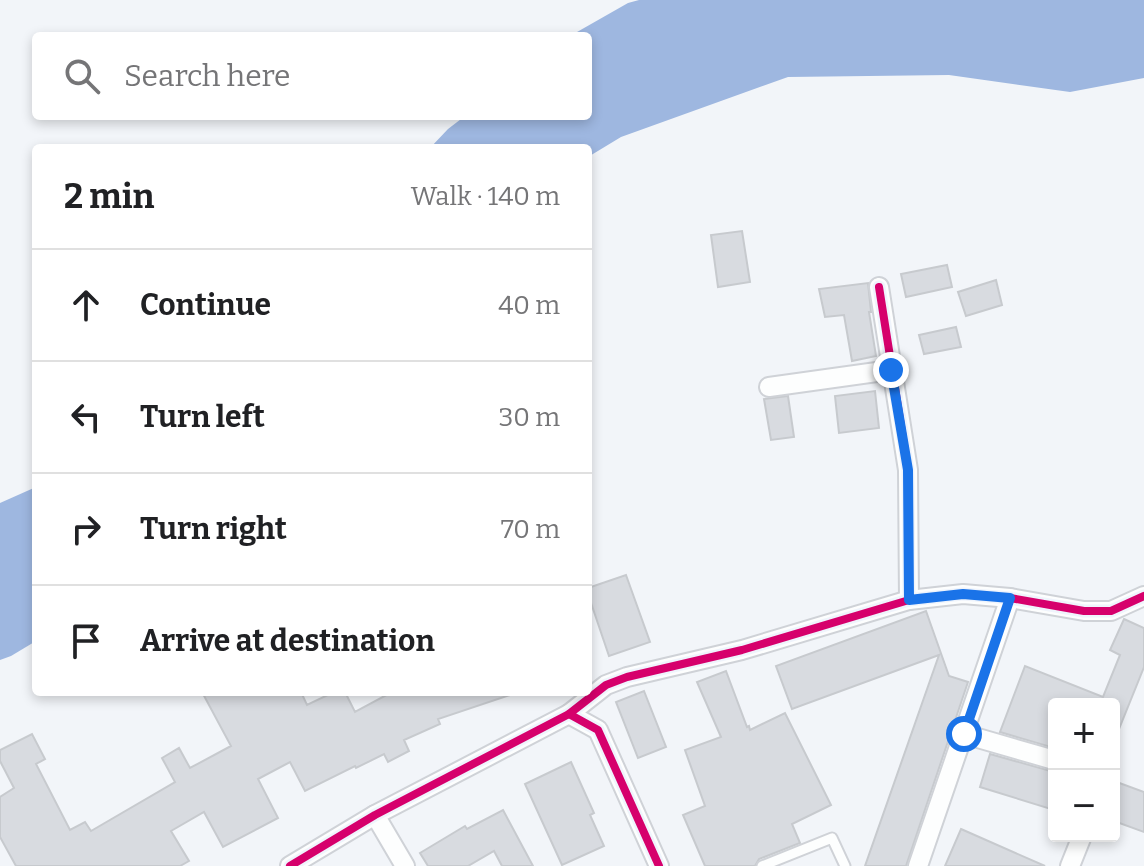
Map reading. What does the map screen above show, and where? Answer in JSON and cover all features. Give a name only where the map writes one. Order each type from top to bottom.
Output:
[{"type":"street","points":[[879,287],[908,470],[909,600]]},
{"type":"street","points":[[769,387],[891,370]]},
{"type":"street","points":[[290,866],[375,815],[569,714],[606,685],[627,677],[742,650],[909,600],[963,594],[1010,598],[1084,611],[1111,611],[1144,596]]},
{"type":"street","points":[[918,866],[1010,598]]},
{"type":"street","points":[[569,714],[598,730],[659,866]]},
{"type":"street","points":[[964,734],[1048,758]]},
{"type":"street","points":[[375,815],[405,866]]},
{"type":"street","points":[[1070,866],[1080,842]]},
{"type":"lane","points":[[762,866],[832,838],[845,866]]},
{"type":"water","points":[[639,0],[1144,0],[1144,78],[1070,92],[949,75],[788,77],[621,137],[592,155],[592,144],[434,144],[460,120],[592,120],[592,32],[577,32]]},
{"type":"water","points":[[32,489],[32,643],[0,660],[0,503]]},
{"type":"building","points":[[742,231],[750,282],[718,287],[711,235]]},
{"type":"building","points":[[947,265],[952,287],[906,297],[901,274]]},
{"type":"building","points":[[996,280],[1002,305],[966,316],[958,292]]},
{"type":"building","points":[[868,283],[876,356],[852,361],[844,315],[825,317],[819,289]]},
{"type":"building","points":[[956,327],[961,347],[924,354],[919,335]]},
{"type":"building","points":[[875,391],[879,428],[839,433],[835,396]]},
{"type":"building","points":[[788,396],[794,437],[771,440],[764,399]]},
{"type":"building","points":[[626,575],[650,642],[609,656],[592,606],[592,587]]},
{"type":"building","points":[[926,611],[949,676],[968,682],[906,866],[865,866],[939,655],[792,709],[776,666]]},
{"type":"building","points":[[1124,619],[1144,628],[1144,667],[1120,727],[1120,698],[1048,698],[1048,746],[1000,732],[1025,666],[1103,697],[1120,655],[1110,650]]},
{"type":"building","points":[[726,671],[750,730],[785,713],[831,805],[792,824],[800,843],[759,859],[755,866],[705,866],[683,815],[705,806],[685,750],[721,737],[697,682]]},
{"type":"building","points":[[644,691],[666,747],[638,758],[616,702]]},
{"type":"building","points":[[204,696],[303,696],[307,705],[326,696],[347,696],[355,712],[385,696],[507,696],[438,719],[440,724],[404,740],[409,751],[388,762],[384,754],[305,791],[290,762],[258,779],[278,818],[223,847],[204,812],[171,831],[189,861],[180,866],[16,866],[0,837],[0,797],[14,788],[0,761],[0,750],[32,734],[45,759],[36,764],[70,830],[85,822],[91,831],[175,782],[162,758],[179,748],[190,768],[231,746]]},
{"type":"building","points":[[990,754],[1048,770],[1048,808],[980,787]]},
{"type":"building","points":[[571,762],[594,813],[590,815],[604,846],[562,865],[525,784]]},
{"type":"building","points":[[1120,783],[1144,792],[1144,832],[1120,823]]},
{"type":"building","points":[[503,810],[533,866],[502,866],[494,851],[468,866],[428,866],[420,853],[465,826],[467,829]]},
{"type":"building","points":[[961,829],[1045,866],[945,866]]},
{"type":"cycle path","points":[[879,287],[908,470],[909,600]]},
{"type":"cycle path","points":[[592,696],[606,685],[627,677],[742,650],[909,600],[963,594],[1010,598],[1084,611],[1111,611],[1144,596]]},
{"type":"cycle path","points":[[569,714],[592,696]]},
{"type":"cycle path","points":[[290,866],[375,815],[569,714],[598,730],[659,866]]},
{"type":"route","points":[[891,370],[908,470],[909,600],[963,594],[1010,598],[964,734]]}]
